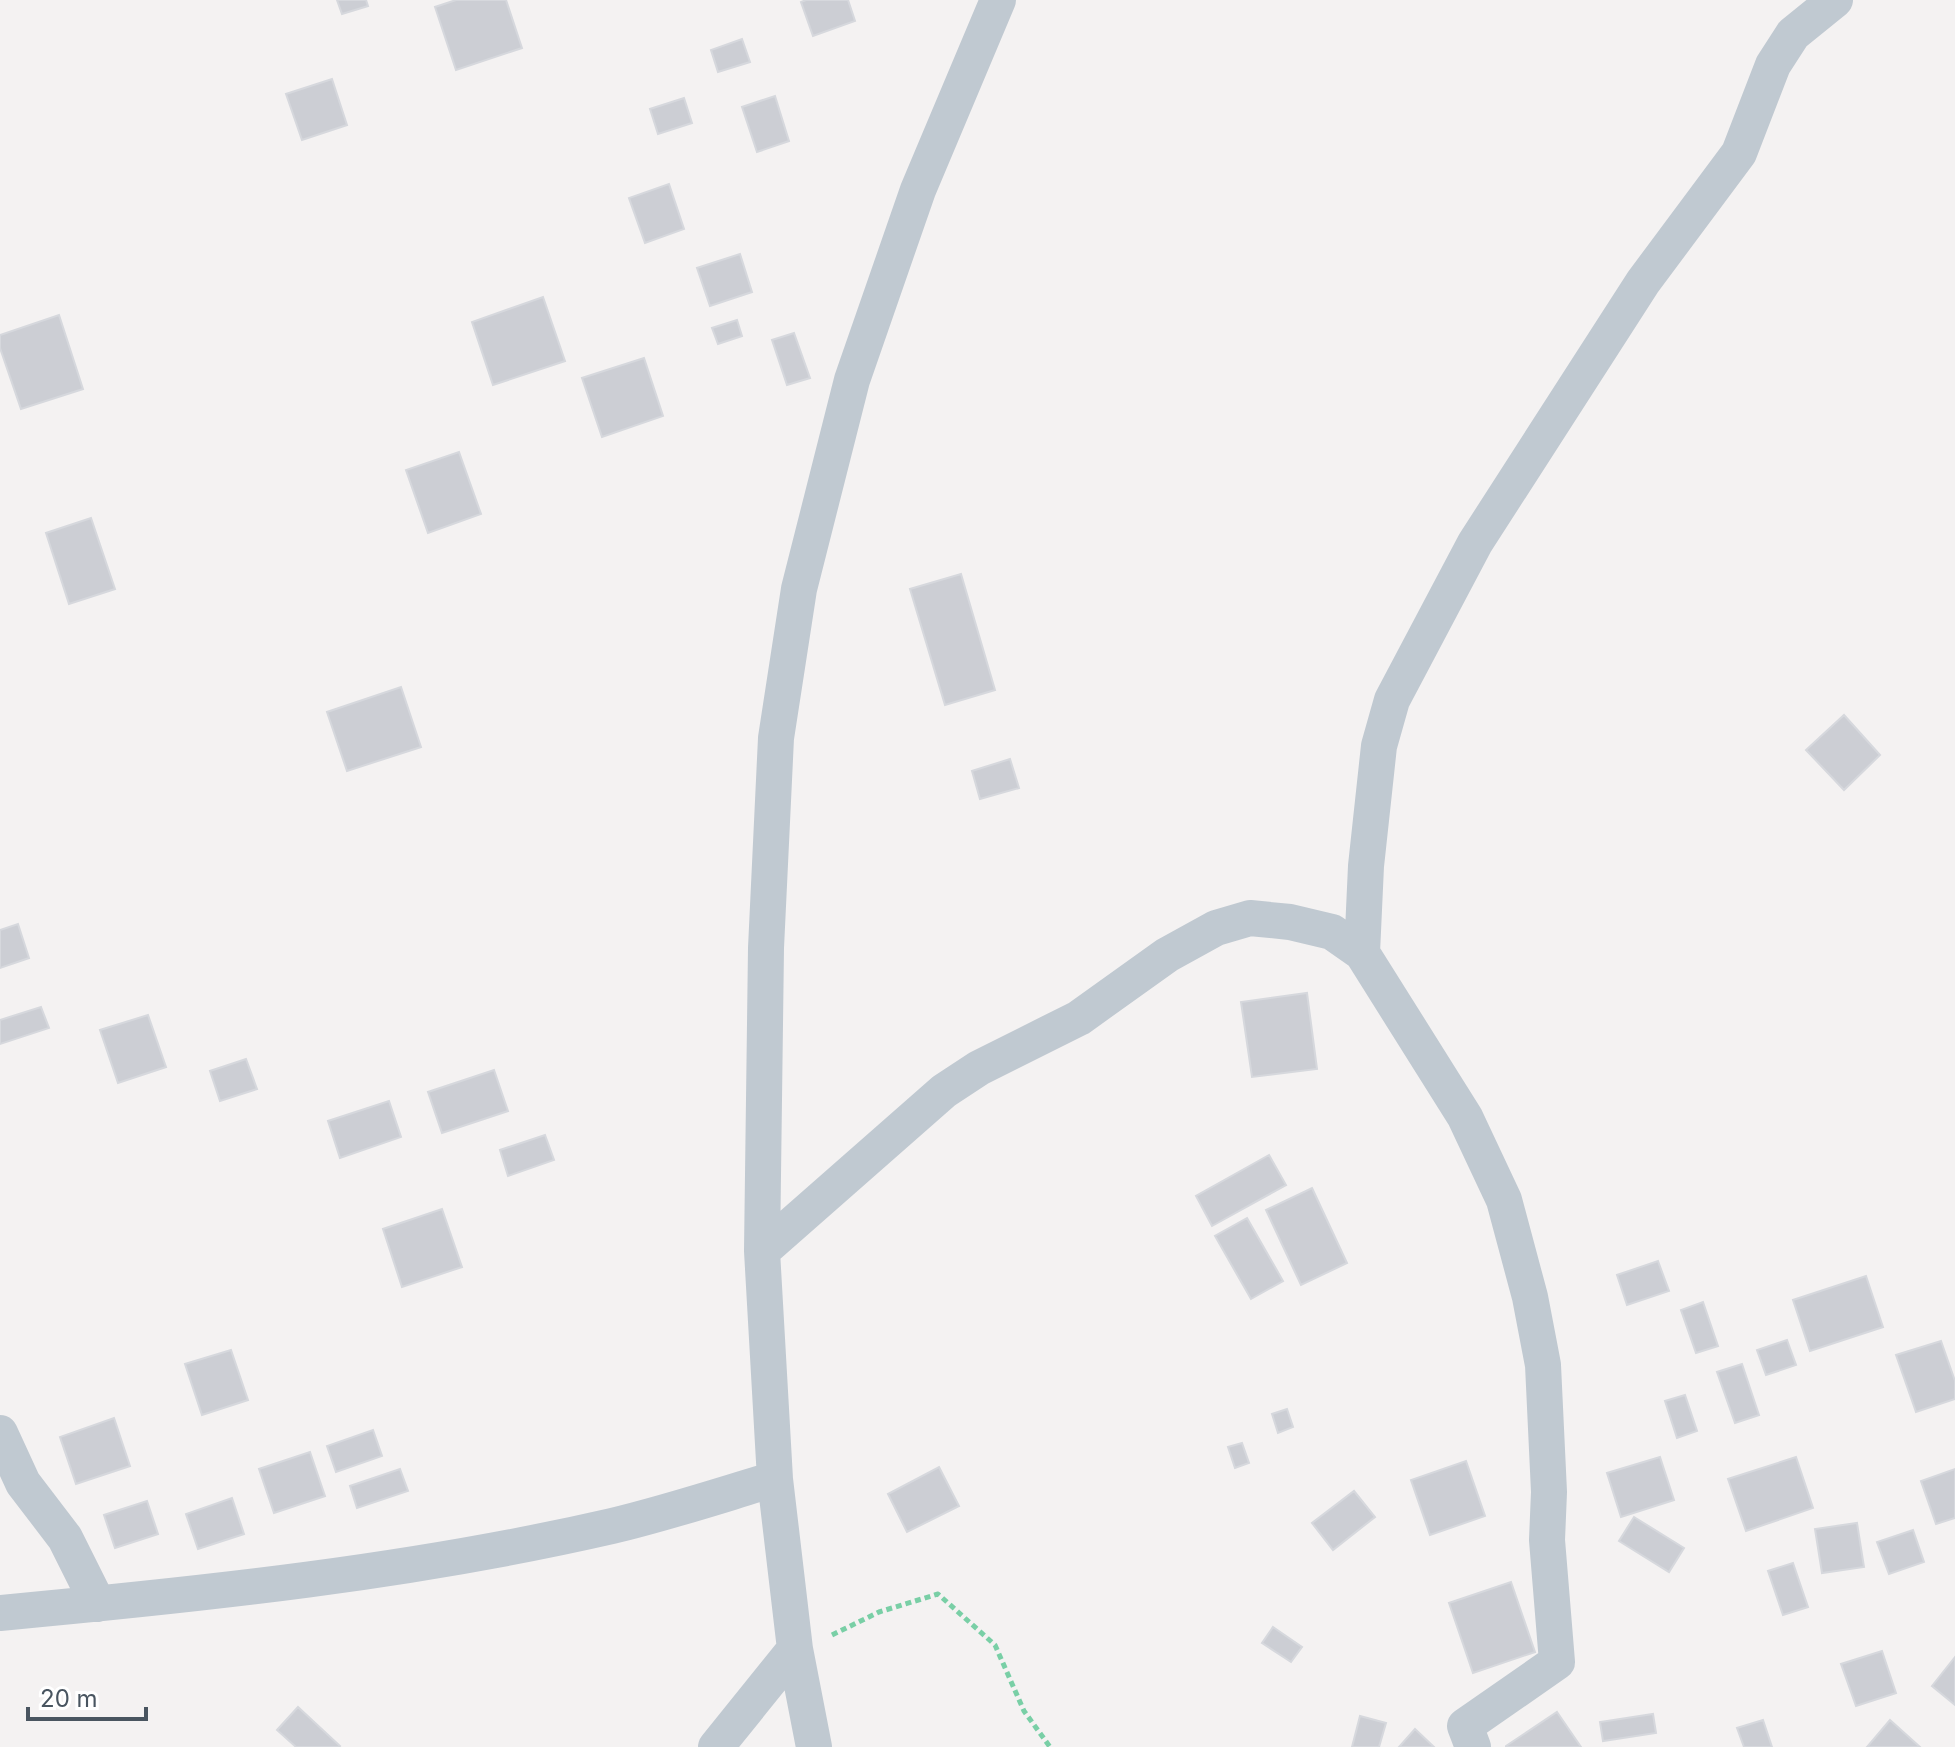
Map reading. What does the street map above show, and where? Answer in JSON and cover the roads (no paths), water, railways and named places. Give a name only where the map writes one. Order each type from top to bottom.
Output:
[{"type":"street","points":[[814,1747],[795,1649],[775,1479],[762,1251],[766,948],[776,738],[799,589],[852,380],[918,190],[998,0]]},
{"type":"street","points":[[1362,953],[1366,866],[1379,746],[1392,700],[1475,543],[1643,282],[1739,153],[1773,65],[1793,34],[1835,0]]},
{"type":"street","points":[[762,1251],[944,1091],[979,1068],[1079,1018],[1167,955],[1216,928],[1250,918],[1290,922],[1332,932],[1362,953],[1465,1117],[1504,1200],[1530,1297],[1543,1365],[1549,1479],[1547,1540],[1557,1662],[1465,1726],[1473,1747]]},
{"type":"street","points":[[0,1433],[23,1483],[65,1538],[98,1604]]},
{"type":"street","points":[[0,1613],[389,1568],[613,1526],[775,1479]]},
{"type":"street","points":[[716,1747],[795,1649]]}]
